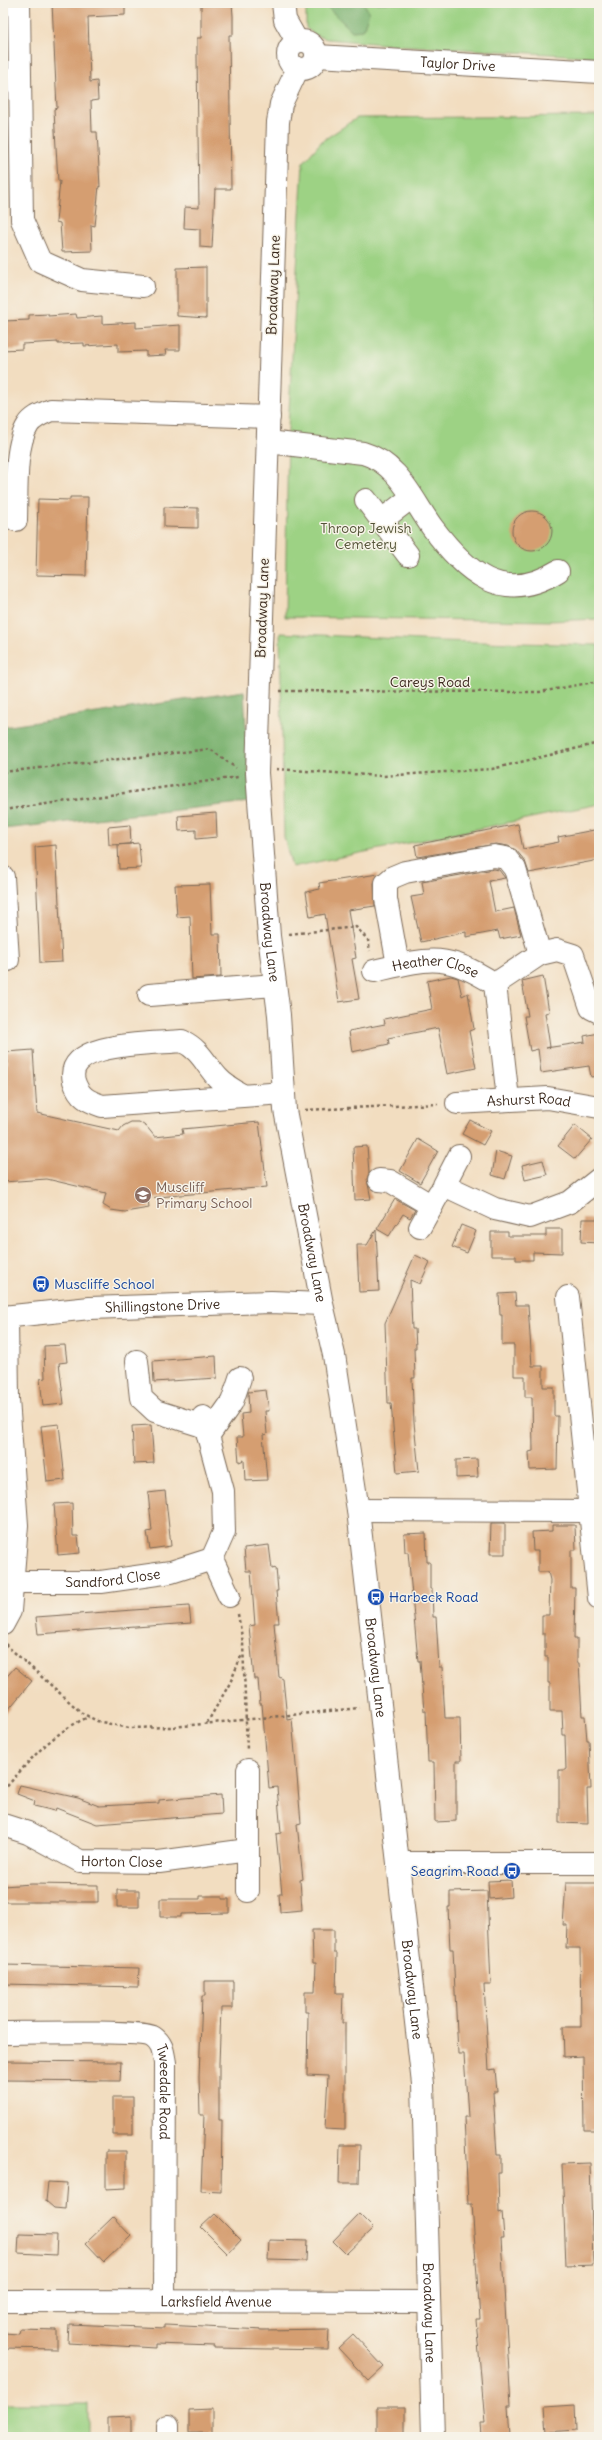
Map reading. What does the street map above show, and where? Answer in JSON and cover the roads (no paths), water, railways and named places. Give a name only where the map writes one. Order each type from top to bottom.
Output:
[{"type":"street","points":[[19,3],[22,220],[40,261],[82,280],[143,286]]},
{"type":"street","points":[[283,3],[285,20],[297,41]]},
{"type":"street","points":[[297,41],[311,43],[317,56],[310,66],[298,68],[291,63],[288,55],[290,46],[297,41]]},
{"type":"street","name":"Taylor Drive","points":[[317,56],[599,72]]},
{"type":"street","name":"Broadway Lane","points":[[298,68],[281,104],[278,122],[260,691],[251,774],[275,985],[284,1102],[322,1304],[334,1355],[358,1510],[423,2084],[433,2437]]},
{"type":"street","points":[[16,520],[20,441],[29,424],[40,415],[51,410],[269,417]]},
{"type":"street","points":[[268,442],[363,453],[376,457],[399,477],[433,527],[468,568],[486,580],[507,587],[542,581],[558,571]]},
{"type":"street","points":[[382,520],[412,497]]},
{"type":"street","points":[[366,500],[408,555]]},
{"type":"street","points":[[398,965],[386,899],[386,883],[393,877],[405,872],[494,856],[506,858],[515,869],[540,954]]},
{"type":"street","points":[[3,878],[8,960],[3,960]]},
{"type":"street","name":"Heather Close","points":[[495,984],[540,954],[557,950],[573,955],[591,1008],[599,1012]]},
{"type":"street","name":"Heather Close","points":[[374,971],[422,959],[456,962],[495,984]]},
{"type":"street","name":"Heather Close","points":[[495,984],[508,1099]]},
{"type":"street","points":[[149,995],[275,985]]},
{"type":"street","points":[[244,1096],[219,1079],[194,1046],[182,1041],[101,1049],[84,1056],[76,1064],[73,1076],[76,1089],[85,1101],[102,1106],[244,1096],[284,1102]]},
{"type":"street","name":"Ashurst Road","points":[[457,1103],[548,1098],[599,1107]]},
{"type":"street","points":[[420,1227],[459,1156]]},
{"type":"street","points":[[444,1185],[494,1209],[530,1217],[570,1202],[599,1179]]},
{"type":"street","points":[[379,1180],[390,1181],[432,1206]]},
{"type":"street","points":[[568,1297],[599,1598]]},
{"type":"street","name":"Shillingstone Drive","points":[[5,1317],[90,1308],[271,1302],[322,1304]]},
{"type":"street","points":[[3,1624],[10,1611],[18,1525],[8,1399],[5,1317]]},
{"type":"street","points":[[137,1361],[141,1398],[155,1411],[206,1427]]},
{"type":"street","points":[[206,1427],[232,1402],[240,1378]]},
{"type":"street","points":[[206,1427],[223,1490],[224,1532],[212,1559],[229,1596]]},
{"type":"street","points":[[358,1510],[590,1510]]},
{"type":"street","name":"Sandford Close","points":[[12,1582],[101,1582],[171,1572],[212,1559]]},
{"type":"street","points":[[248,1770],[248,1891]]},
{"type":"street","name":"Horton Close","points":[[3,1825],[28,1833],[80,1862],[159,1862],[248,1850]]},
{"type":"street","points":[[398,1863],[599,1863]]},
{"type":"street","name":"Tweedale Road","points":[[3,2032],[108,2033],[151,2036],[162,2046],[165,2063],[164,2301]]},
{"type":"street","name":"Larksfield Avenue","points":[[3,2301],[428,2302]]},
{"type":"place","name":"Muscliff Primary School","points":[[143,1195]]},
{"type":"place","name":"Muscliffe School","points":[[41,1284]]},
{"type":"place","name":"Harbeck Road","points":[[376,1597]]},
{"type":"place","name":"Seagrim Road","points":[[512,1871]]},
{"type":"park label","name":"Throop Jewish Cemetery","points":[[366,536]]}]
